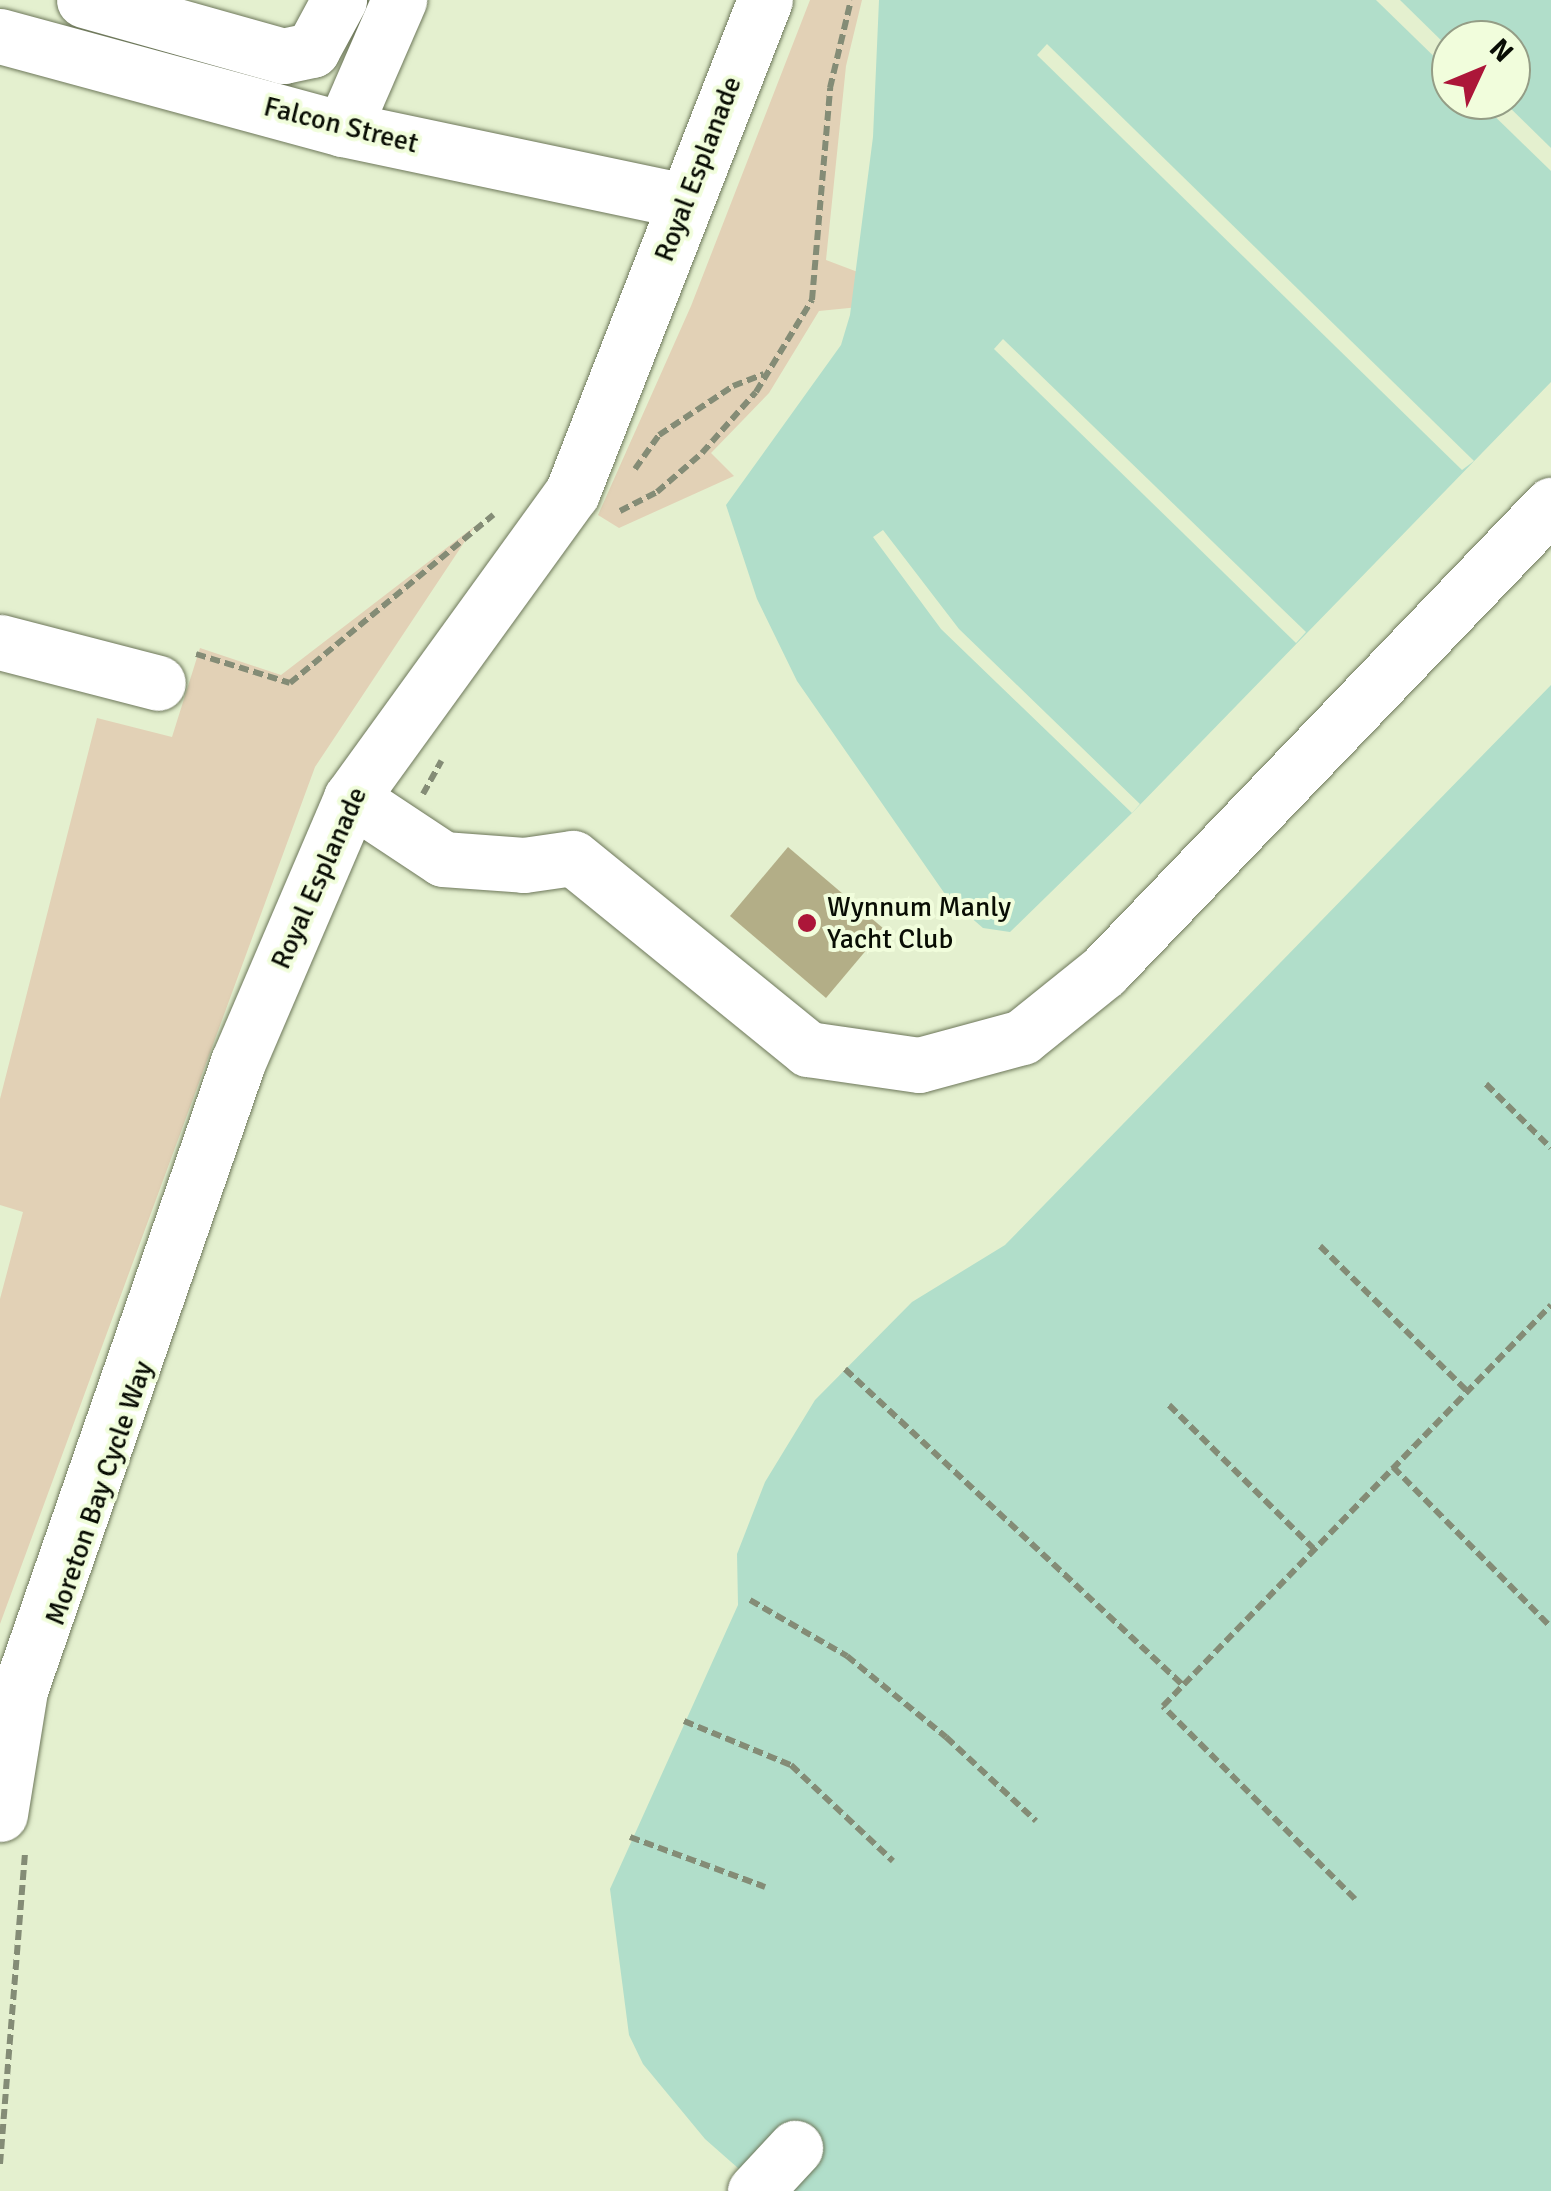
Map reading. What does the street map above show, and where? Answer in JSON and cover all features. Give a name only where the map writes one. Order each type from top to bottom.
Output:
[{"type":"street","name":"Falcon Street","points":[[84,0],[282,56],[312,50],[339,0]]},
{"type":"street","points":[[343,128],[398,0]]},
{"type":"street","name":"Royal Esplanade","points":[[13,1827],[20,1690],[238,1062],[351,798],[572,493],[765,0]]},
{"type":"street","name":"Falcon Street","points":[[0,36],[343,128],[685,200]]},
{"type":"street","points":[[351,798],[443,859],[524,864],[573,858],[808,1049],[919,1065],[1022,1038],[1104,971],[1551,506]]},
{"type":"street","points":[[0,642],[158,683]]},
{"type":"street","points":[[755,2191],[795,2148]]},
{"type":"path","points":[[624,495],[620,511],[657,492],[702,453],[756,392],[812,300],[830,88],[851,0]]},
{"type":"path","points":[[628,479],[659,436],[733,386],[764,374]]},
{"type":"path","points":[[158,683],[185,650],[290,684],[479,530],[503,504]]},
{"type":"path","points":[[1486,1084],[1551,1148]]},
{"type":"path","points":[[1320,1246],[1467,1391]]},
{"type":"path","points":[[1355,1899],[1163,1706],[1551,1305]]},
{"type":"path","points":[[845,1369],[1185,1686]]},
{"type":"path","points":[[1169,1405],[1313,1548]]},
{"type":"path","points":[[1393,1467],[1551,1626]]},
{"type":"path","points":[[750,1600],[847,1656],[946,1737],[1036,1821]]},
{"type":"path","points":[[684,1721],[791,1764],[893,1861]]},
{"type":"path","points":[[0,2164],[13,1827]]},
{"type":"path","points":[[630,1837],[765,1888]]},
{"type":"shaded area","points":[[810,0],[862,0],[846,66],[826,260],[863,274],[859,307],[819,311],[769,393],[711,453],[734,476],[619,528],[598,515],[691,306]]},
{"type":"shaded area","points":[[879,0],[1551,0],[1551,382],[1132,813],[1010,932],[983,928],[947,897],[797,681],[757,599],[726,505],[841,345],[850,315],[873,137]]},
{"type":"shaded area","points":[[475,526],[315,767],[0,1624],[0,1299],[23,1212],[0,1205],[0,1099],[97,718],[172,737],[200,648],[281,675]]},
{"type":"shaded area","points":[[1551,685],[1551,2191],[764,2191],[705,2139],[643,2064],[629,2035],[610,1889],[738,1605],[737,1554],[765,1482],[815,1400],[912,1302],[1005,1245]]},
{"type":"pier","points":[[1376,0],[1400,0],[1431,30],[1431,54]]},
{"type":"pier","points":[[1047,44],[1474,461],[1462,470],[1037,55]]},
{"type":"pier","points":[[1499,120],[1522,120],[1551,148],[1551,171]]},
{"type":"pier","points":[[1003,339],[1306,632],[1296,643],[994,349]]},
{"type":"pier","points":[[883,530],[959,629],[1140,804],[1132,813],[941,629],[873,537]]},
{"type":"building","name":"Wynnum Manly Yacht Club","points":[[788,847],[884,929],[826,998],[730,916]]},
{"type":"place","name":"Wynnum Manly Yacht Club","points":[[807,923]]}]
